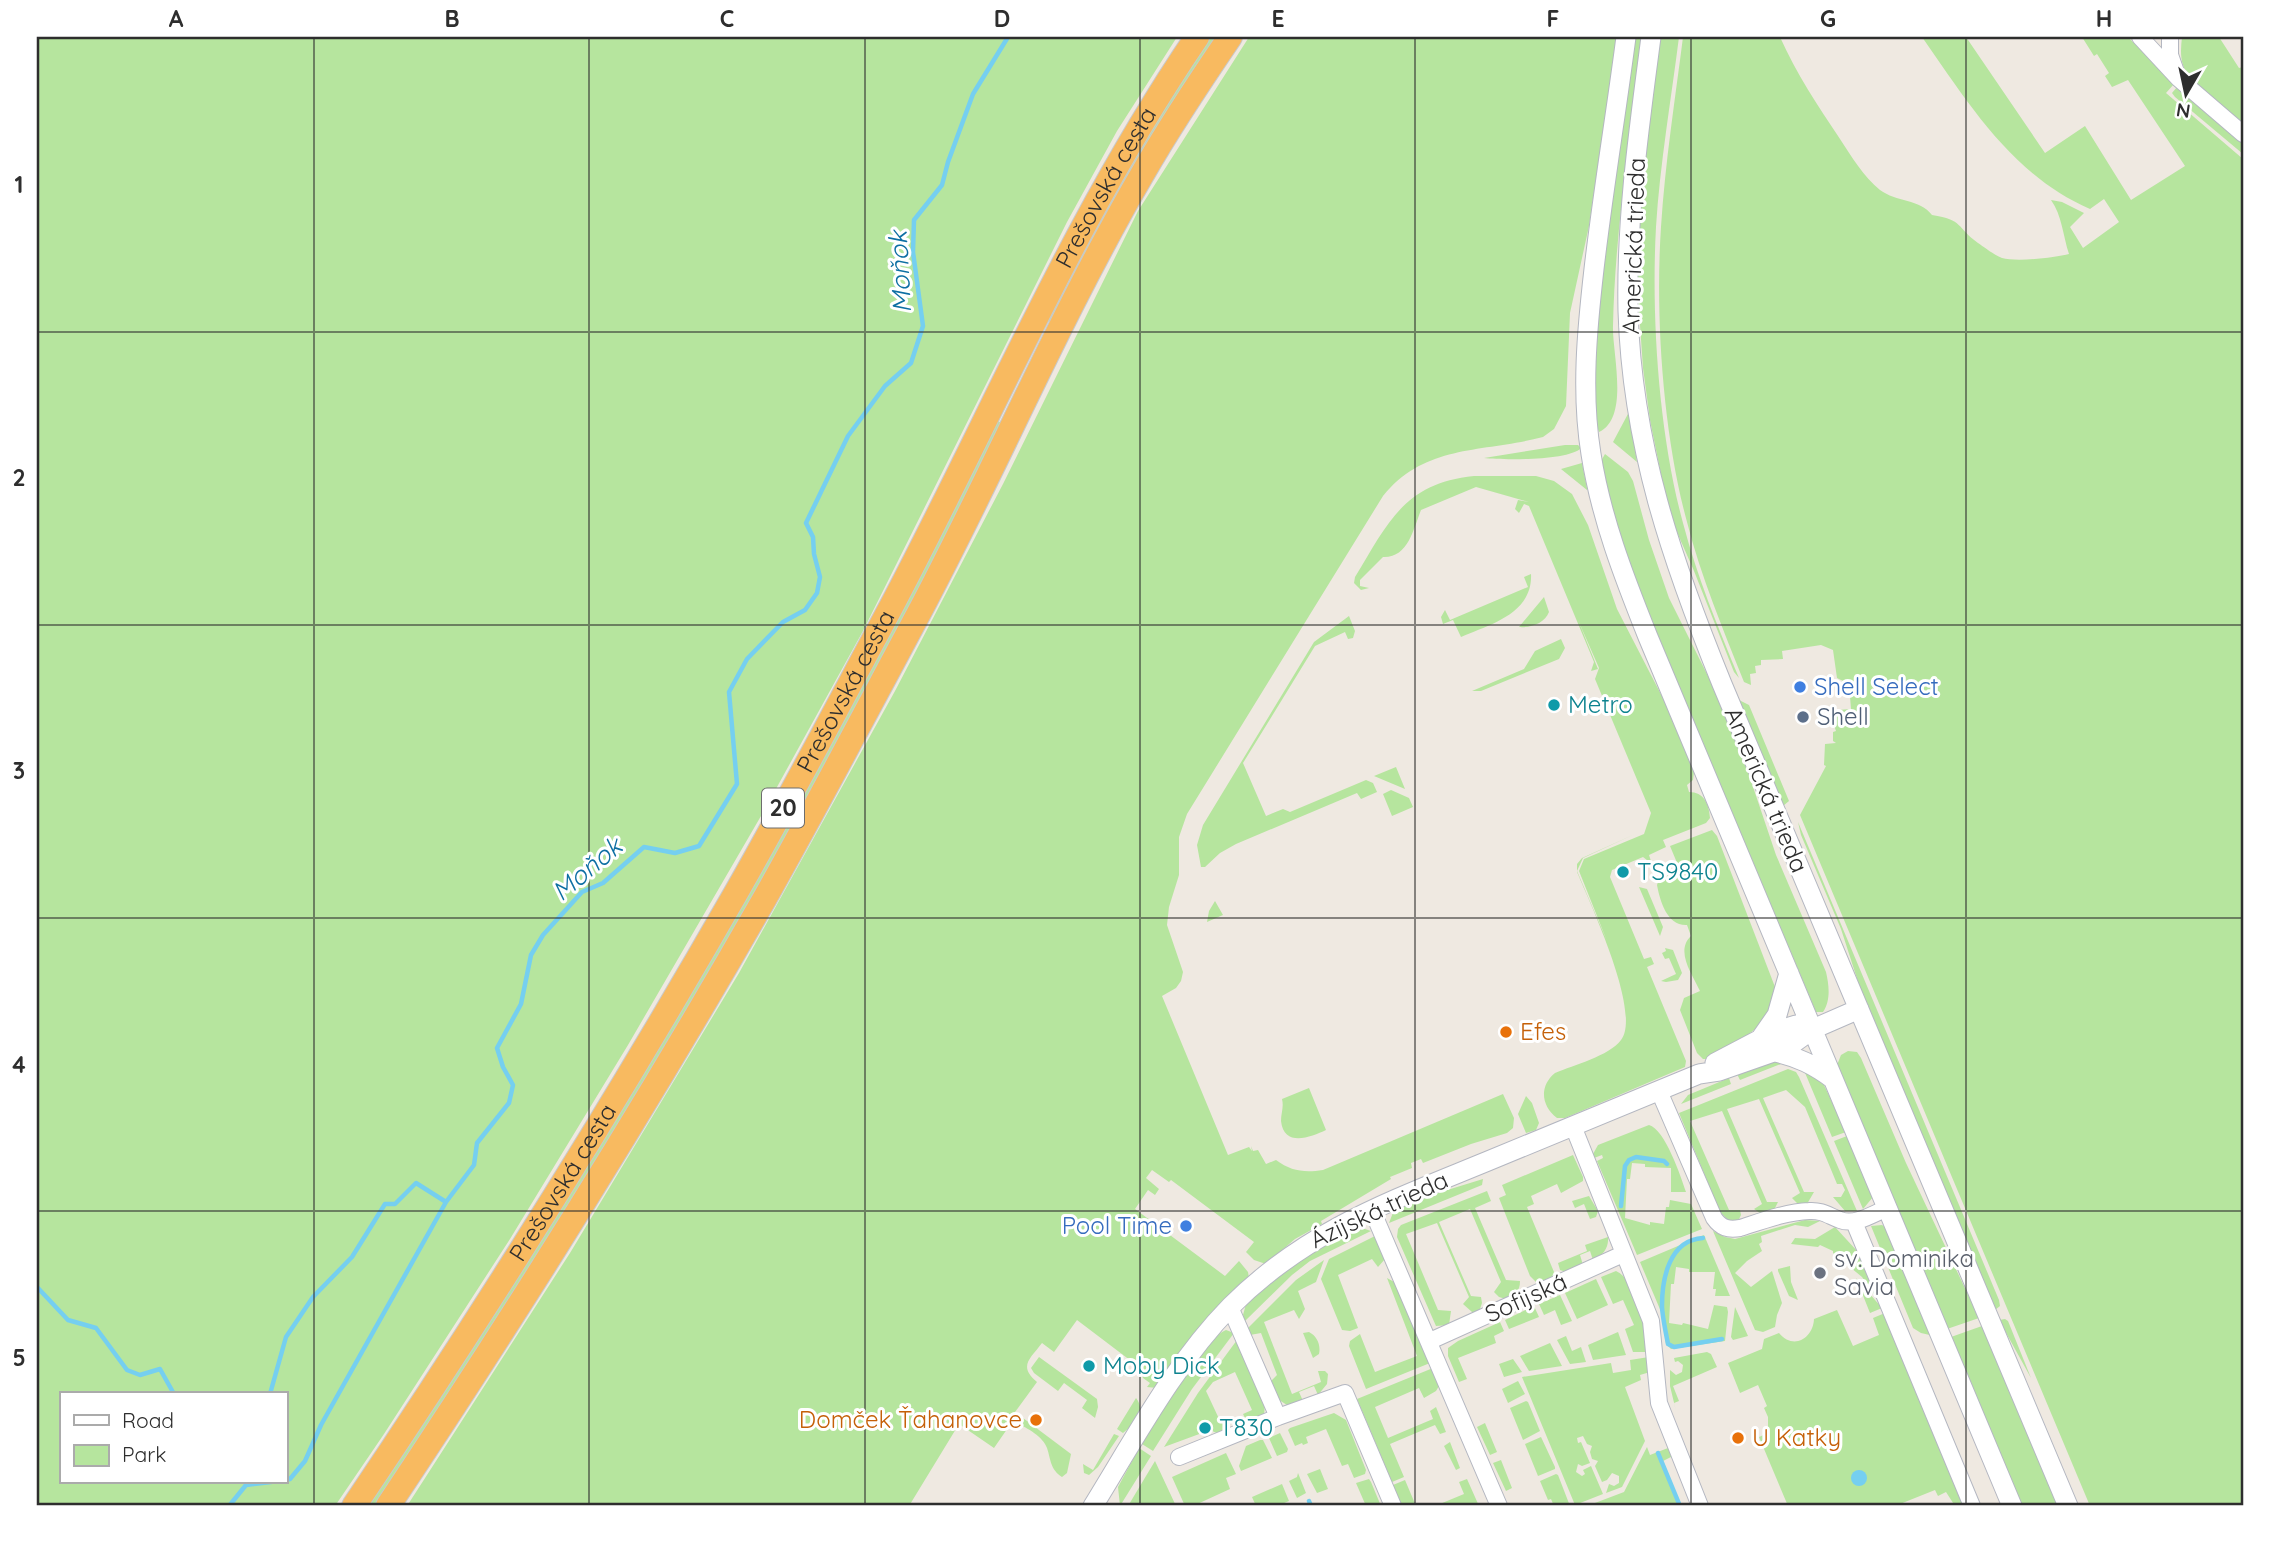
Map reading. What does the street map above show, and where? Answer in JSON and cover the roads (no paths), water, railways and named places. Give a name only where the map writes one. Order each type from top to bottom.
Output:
[{"type":"highway","name":"Prešovská cesta","points":[[354,1506],[559,1191],[725,911],[912,566],[1074,242],[1117,163],[1197,37]]},
{"type":"highway","name":"Prešovská cesta","points":[[388,1506],[494,1346],[583,1204],[765,897],[939,575],[1100,251],[1142,173],[1230,37]]},
{"type":"street","name":"Americká trieda","points":[[1626,37],[1589,311],[1586,375],[1590,452],[1604,516],[1630,591],[2012,1506]]},
{"type":"street","name":"Americká trieda","points":[[1651,37],[1635,160],[1628,310],[1635,379],[1652,483],[1664,528],[1691,607],[2068,1506]]},
{"type":"street","points":[[2140,37],[2179,79],[2243,134]]},
{"type":"street","points":[[2170,37],[2172,63],[2179,79]]},
{"type":"street","points":[[1789,973],[1768,1045],[1811,1063],[1833,1080]]},
{"type":"street","name":"Ázijská trieda","points":[[1101,1503],[1166,1390],[1193,1351],[1230,1307],[1295,1251],[1328,1231],[1372,1210],[1699,1074],[1719,1071],[1768,1045],[1788,1047],[1813,1029],[1859,1009]]},
{"type":"street","points":[[1659,1091],[1718,1224],[1732,1229],[1790,1213],[1814,1211],[1829,1214],[1841,1221],[1854,1222],[1887,1208]]},
{"type":"street","points":[[1573,1126],[1651,1321],[1660,1403],[1670,1435],[1700,1506]]},
{"type":"street","points":[[1372,1210],[1499,1506]]},
{"type":"street","points":[[1854,1222],[1972,1506]]},
{"type":"street","name":"Sofijská","points":[[1430,1341],[1623,1254]]},
{"type":"street","points":[[1230,1307],[1278,1418]]},
{"type":"street","points":[[1179,1458],[1345,1393],[1393,1506]]},
{"type":"water","points":[[1856,1470],[1862,1470],[1867,1478],[1865,1484],[1856,1486],[1851,1481],[1851,1475]]},
{"type":"waterway","name":"Moňok","points":[[287,1480],[305,1461],[321,1425],[446,1202],[474,1165],[477,1143],[509,1103],[513,1085],[497,1048],[521,1004],[531,955],[543,935],[582,892],[603,883],[644,847],[675,853],[699,846],[737,784],[729,692],[747,659],[783,622],[805,610],[817,593],[820,577],[813,537],[806,523],[848,436],[885,386],[911,363],[923,326],[913,252],[914,220],[942,185],[973,94],[1008,37]]},
{"type":"waterway","points":[[1621,1206],[1625,1166],[1629,1160],[1636,1157],[1664,1161],[1667,1164]]},
{"type":"waterway","points":[[271,1392],[286,1337],[313,1297],[352,1257],[385,1204],[395,1204],[416,1183],[446,1202]]},
{"type":"waterway","points":[[1674,1347],[1668,1344],[1662,1310],[1666,1273],[1675,1253],[1682,1246],[1691,1240],[1703,1238]]},
{"type":"waterway","points":[[37,1287],[68,1320],[96,1328],[127,1370],[140,1375],[160,1369],[173,1392]]},
{"type":"waterway","points":[[1674,1347],[1722,1339]]},
{"type":"waterway","points":[[1658,1453],[1680,1506]]},
{"type":"waterway","name":"Moňok","points":[[229,1506],[246,1485],[254,1484]]},
{"type":"waterway","points":[[1309,1501],[1311,1506]]},
{"type":"place","name":"Shell Select","points":[[1800,687]]},
{"type":"place","name":"Metro","points":[[1554,705]]},
{"type":"place","name":"Shell","points":[[1803,717]]},
{"type":"place","name":"TS9840","points":[[1623,872]]},
{"type":"place","name":"Efes","points":[[1506,1032]]},
{"type":"place","name":"Pool Time","points":[[1186,1226]]},
{"type":"place","name":"sv. Dominika Savia","points":[[1820,1273]]},
{"type":"place","name":"Moby Dick","points":[[1089,1366]]},
{"type":"place","name":"Domček Ťahanovce","points":[[1036,1420]]},
{"type":"place","name":"T830","points":[[1205,1428]]},
{"type":"place","name":"U Katky","points":[[1738,1438]]}]
